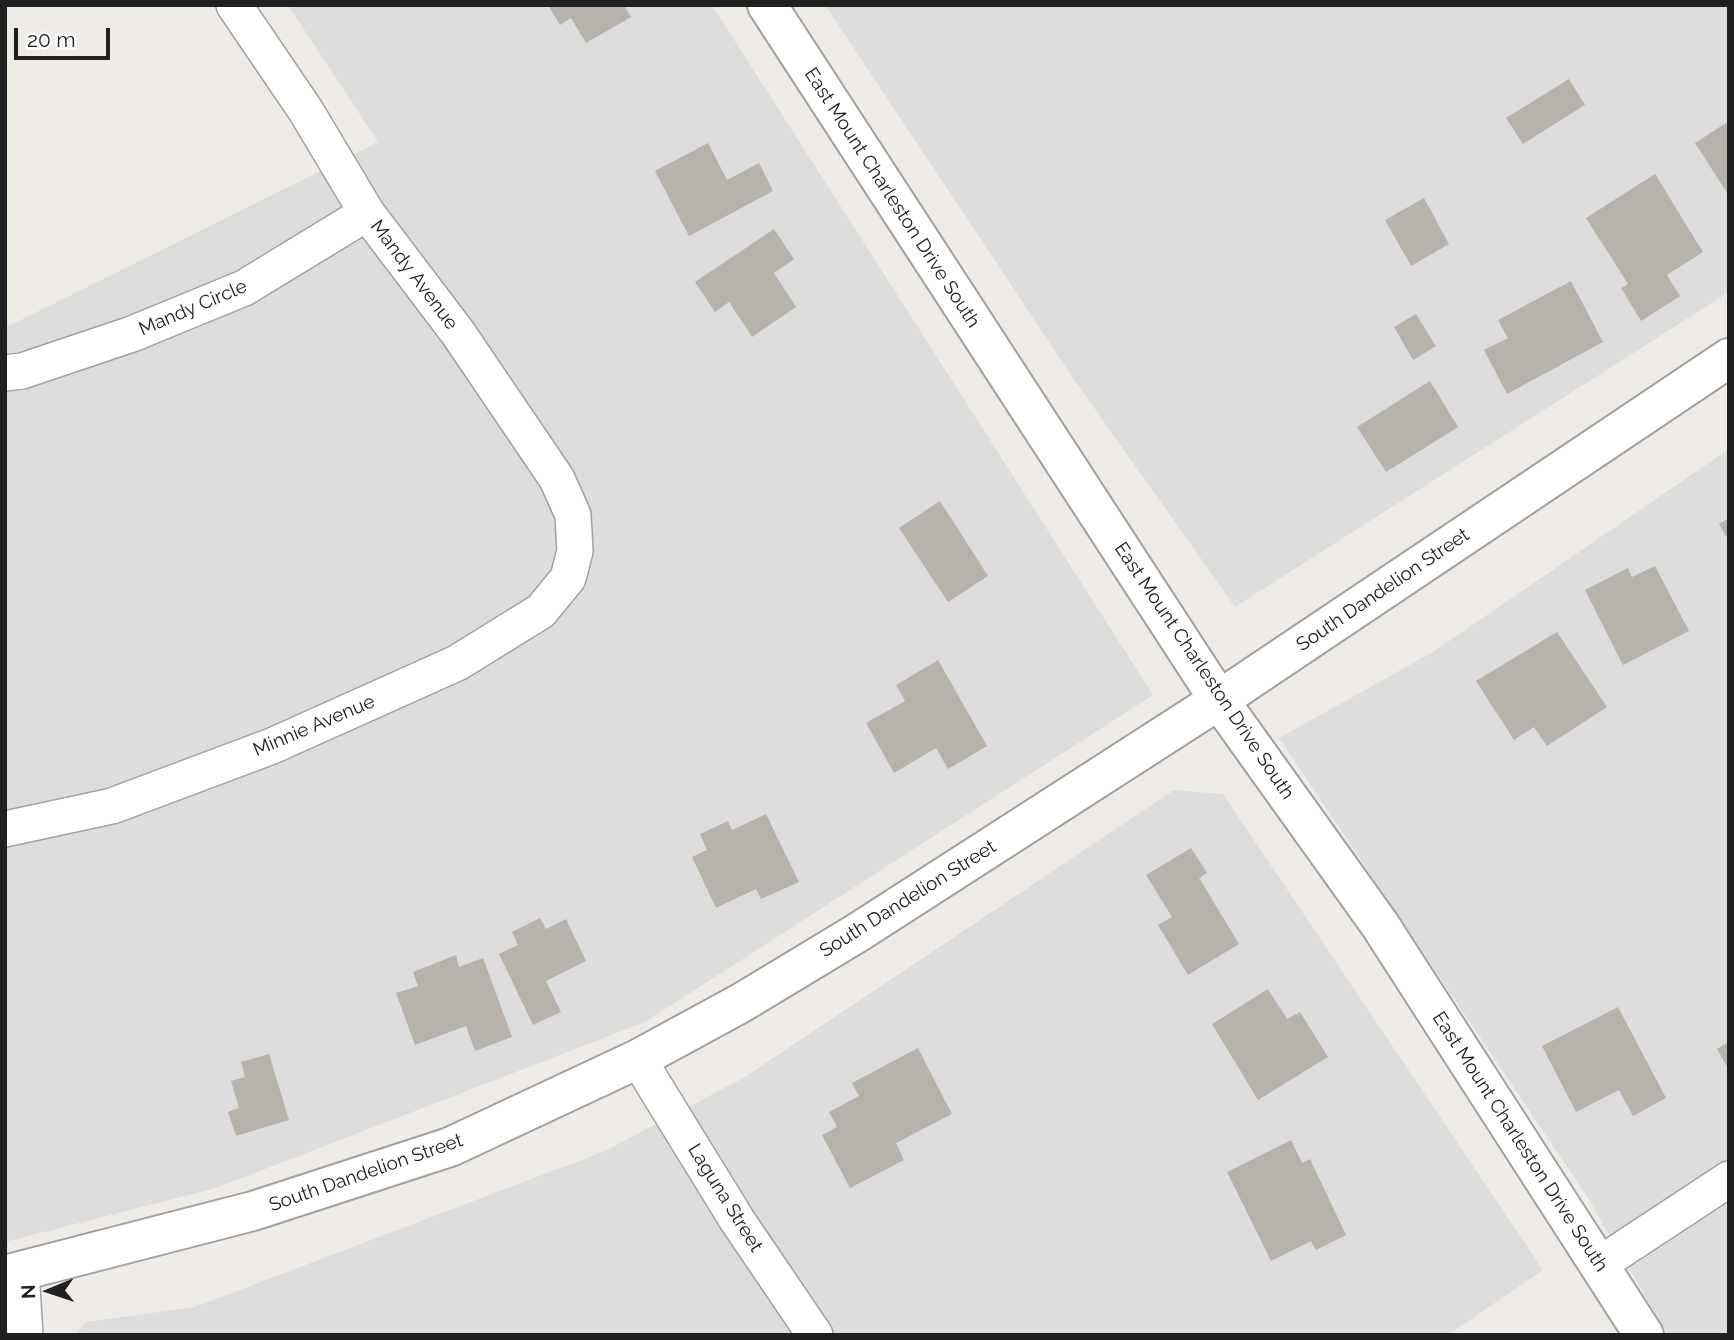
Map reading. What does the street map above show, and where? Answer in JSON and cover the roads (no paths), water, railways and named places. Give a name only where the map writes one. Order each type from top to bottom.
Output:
[{"type":"street","name":"Mandy Avenue","points":[[234,5],[306,111],[367,213],[457,333],[557,479],[573,515],[575,551]]},
{"type":"street","name":"East Mount Charleston Drive South","points":[[767,5],[1219,700],[1380,925],[1644,1335]]},
{"type":"street","name":"Mandy Circle","points":[[5,373],[22,371],[132,334],[243,288],[367,213]]},
{"type":"street","name":"South Dandelion Street","points":[[13,1273],[253,1210],[450,1147],[638,1059],[741,1003],[845,940],[1219,700],[1729,358]]},
{"type":"street","name":"Minnie Avenue","points":[[5,829],[112,806],[272,746],[457,663],[541,611],[568,578],[575,551]]},
{"type":"street","name":"Laguna Street","points":[[638,1059],[737,1220],[815,1335]]},
{"type":"street","points":[[1600,1264],[1729,1179]]},
{"type":"street","points":[[13,1273],[25,1335]]}]
